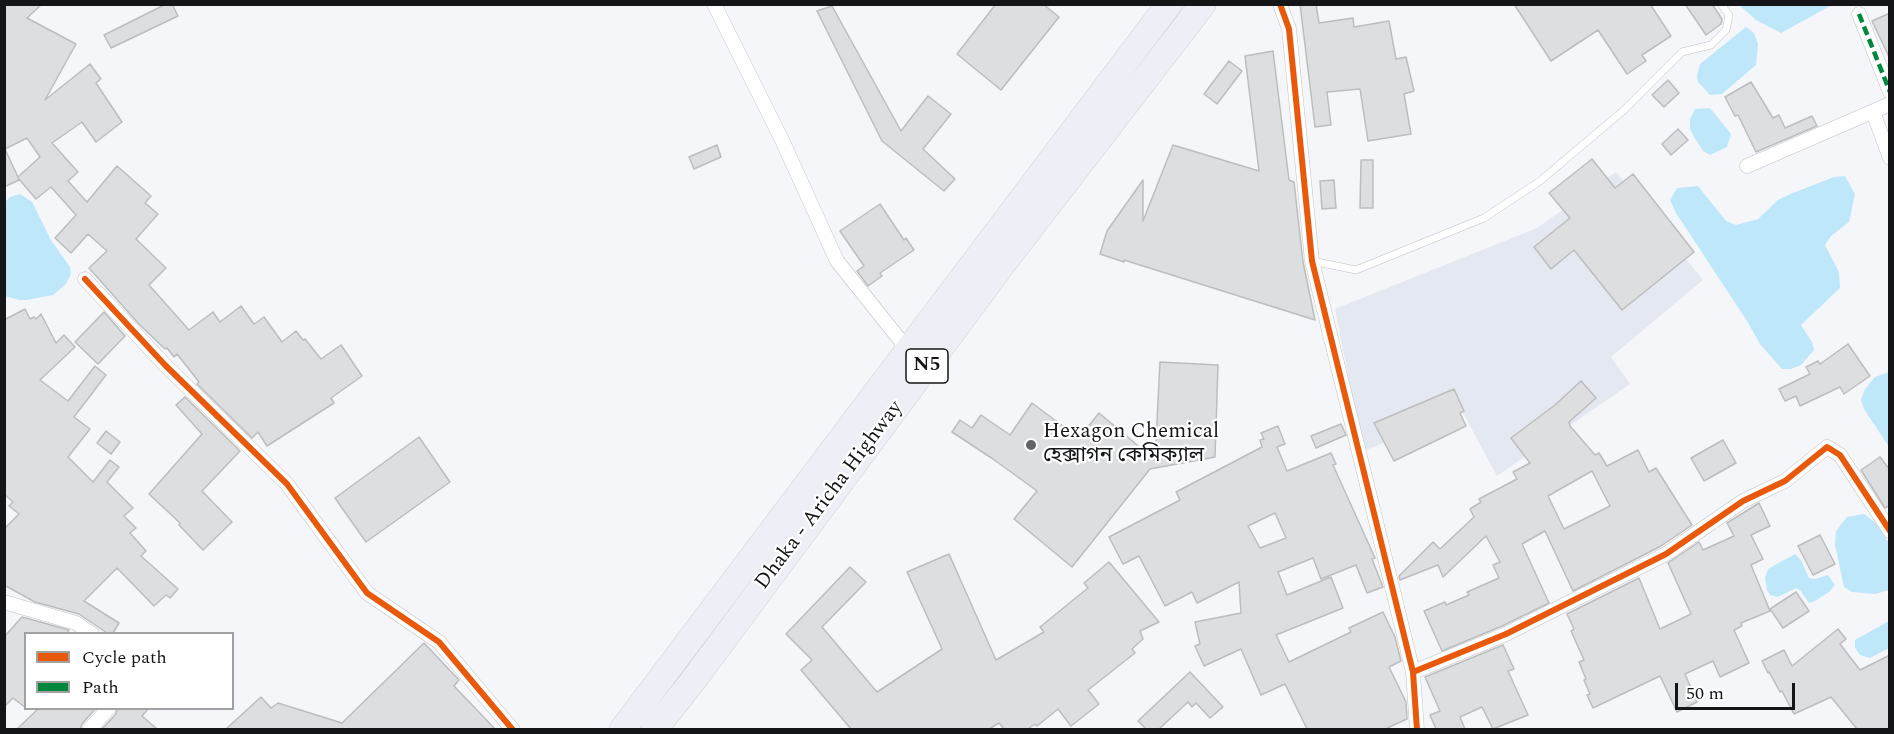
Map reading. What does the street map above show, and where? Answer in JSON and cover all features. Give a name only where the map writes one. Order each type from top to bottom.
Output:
[{"type":"highway","name":"Dhaka - Aricha Highway","points":[[622,729],[1169,4]]},
{"type":"highway","name":"Dhaka - Aricha Highway","points":[[654,729],[692,682],[1005,261],[1203,4]]},
{"type":"street","points":[[714,4],[782,140],[837,261],[908,350]]},
{"type":"street","points":[[1280,4],[1289,29],[1312,261],[1413,672],[1417,729]]},
{"type":"street","points":[[1859,14],[1890,92]]},
{"type":"street","points":[[1747,166],[1890,104]]},
{"type":"street","points":[[1873,112],[1890,158]]},
{"type":"street","points":[[85,279],[165,365],[286,484],[367,593],[439,642],[513,729]]},
{"type":"street","points":[[1413,672],[1506,634],[1666,554],[1743,501],[1785,481],[1827,447],[1840,455],[1890,531]]},
{"type":"street","points":[[4,603],[76,623],[90,632]]},
{"type":"street","points":[[89,729],[108,710]]},
{"type":"lane","points":[[1312,261],[1356,270],[1484,218],[1549,174],[1624,110],[1682,51],[1711,45],[1726,30],[1729,15],[1721,4]]},
{"type":"shaded area","points":[[1616,172],[1703,280],[1611,357],[1630,384],[1497,476],[1463,413],[1363,451],[1335,309],[1537,228]]},
{"type":"water","points":[[1739,5],[1832,5],[1781,33],[1756,20]]},
{"type":"water","points":[[1746,27],[1754,33],[1758,44],[1756,65],[1722,94],[1710,95],[1698,82],[1700,64]]},
{"type":"water","points":[[1710,108],[1731,134],[1727,147],[1710,155],[1703,151],[1694,137],[1690,129],[1690,119],[1695,109]]},
{"type":"water","points":[[1845,176],[1855,194],[1849,222],[1831,236],[1825,245],[1839,272],[1840,288],[1801,325],[1812,342],[1814,350],[1801,365],[1791,369],[1782,369],[1760,344],[1676,213],[1670,200],[1677,188],[1698,186],[1726,221],[1736,225],[1758,219],[1778,200],[1788,195],[1834,177]]},
{"type":"water","points":[[20,194],[32,202],[51,240],[70,267],[71,274],[66,284],[53,295],[27,300],[5,296],[5,202],[10,197]]},
{"type":"water","points":[[1890,372],[1889,447],[1864,409],[1861,400],[1865,389],[1875,377]]},
{"type":"water","points":[[1864,514],[1876,523],[1889,543],[1889,590],[1875,594],[1852,592],[1844,587],[1835,545],[1836,531],[1847,517]]},
{"type":"water","points":[[1795,554],[1801,560],[1809,578],[1815,579],[1828,575],[1835,585],[1829,592],[1813,602],[1809,603],[1796,588],[1778,597],[1770,595],[1767,590],[1765,578],[1768,569]]},
{"type":"water","points":[[1889,621],[1889,648],[1870,658],[1860,655],[1855,648],[1855,640]]},
{"type":"building","points":[[4,4],[42,4],[27,18],[76,44],[45,100],[90,64],[101,79],[96,83],[122,122],[96,142],[82,122],[52,143],[78,172],[68,181],[87,202],[117,166],[151,196],[145,203],[158,214],[136,239],[166,268],[149,285],[189,330],[213,312],[220,322],[241,306],[254,324],[264,317],[282,342],[296,331],[321,359],[341,345],[362,376],[331,398],[334,403],[267,446],[258,432],[252,438],[197,384],[199,382],[177,354],[174,357],[138,323],[89,268],[107,251],[88,234],[71,253],[55,238],[76,215],[51,187],[36,199],[18,178],[19,180],[4,187]],"holes":[[[27,138],[40,157],[18,177],[5,149]]]},
{"type":"building","points":[[166,4],[172,4],[178,16],[111,48],[104,35]]},
{"type":"building","points":[[996,4],[1043,4],[1059,17],[1001,90],[957,54]]},
{"type":"building","points":[[1300,4],[1316,4],[1319,23],[1353,18],[1354,27],[1389,21],[1396,59],[1406,57],[1414,91],[1404,94],[1411,134],[1368,141],[1360,89],[1327,92],[1331,125],[1315,127]]},
{"type":"building","points":[[1514,4],[1650,4],[1671,36],[1642,55],[1646,61],[1627,74],[1598,30],[1551,61]]},
{"type":"building","points":[[1685,4],[1712,4],[1722,19],[1721,24],[1706,35]]},
{"type":"building","points":[[832,6],[901,131],[928,96],[951,114],[923,149],[955,179],[944,191],[882,141],[817,11]]},
{"type":"building","points":[[1890,13],[1890,59],[1872,21]]},
{"type":"building","points":[[1273,51],[1289,180],[1294,182],[1303,262],[1315,320],[1100,254],[1107,231],[1143,180],[1143,221],[1173,145],[1259,171],[1245,56]]},
{"type":"building","points":[[1229,61],[1242,71],[1217,104],[1204,94]]},
{"type":"building","points":[[1668,80],[1679,93],[1664,107],[1652,95]]},
{"type":"building","points":[[1751,82],[1773,118],[1779,115],[1785,128],[1812,116],[1817,126],[1756,152],[1738,115],[1735,116],[1725,97]]},
{"type":"building","points":[[1678,129],[1688,140],[1671,155],[1662,144]]},
{"type":"building","points":[[717,145],[721,157],[694,169],[689,157]]},
{"type":"building","points":[[1592,159],[1615,188],[1633,174],[1694,252],[1622,310],[1574,250],[1551,269],[1534,247],[1570,218],[1549,193]]},
{"type":"building","points":[[1361,160],[1373,160],[1373,208],[1360,208]]},
{"type":"building","points":[[1334,180],[1336,208],[1322,209],[1320,181]]},
{"type":"building","points":[[880,204],[904,240],[906,238],[914,250],[880,273],[882,276],[868,286],[857,271],[864,266],[840,231]]},
{"type":"building","points":[[25,309],[30,319],[34,317],[36,319],[41,314],[56,343],[64,335],[75,347],[40,380],[68,401],[95,366],[106,375],[74,417],[90,429],[68,457],[93,482],[110,460],[119,467],[107,482],[133,508],[124,516],[136,528],[130,533],[146,551],[141,556],[178,589],[170,598],[166,595],[154,606],[117,568],[84,601],[119,623],[114,632],[106,632],[79,614],[35,602],[4,585],[4,529],[19,514],[9,506],[13,502],[4,494],[4,320]]},
{"type":"building","points":[[104,312],[125,336],[98,364],[75,342]]},
{"type":"building","points":[[1848,344],[1870,376],[1844,394],[1840,387],[1800,406],[1796,396],[1785,401],[1779,389],[1810,374],[1806,367],[1818,361],[1820,364]]},
{"type":"building","points":[[1160,362],[1218,365],[1215,457],[1150,469],[1072,567],[1014,519],[1037,491],[952,432],[960,420],[972,428],[981,415],[1010,435],[1032,403],[1079,438],[1099,413],[1155,460]]},
{"type":"building","points":[[1581,381],[1596,398],[1569,422],[1570,426],[1595,455],[1599,453],[1607,466],[1638,450],[1649,472],[1656,468],[1692,525],[1661,546],[1573,591],[1545,531],[1522,544],[1549,603],[1442,651],[1424,611],[1469,595],[1467,592],[1499,578],[1493,565],[1500,562],[1486,536],[1443,577],[1438,565],[1400,580],[1399,576],[1433,542],[1440,549],[1474,517],[1470,509],[1481,502],[1479,499],[1517,479],[1513,472],[1530,463],[1511,438],[1555,405]],"holes":[[[1592,471],[1610,506],[1564,529],[1548,496]]]},
{"type":"building","points":[[1454,389],[1464,411],[1460,413],[1466,426],[1394,461],[1374,423]]},
{"type":"building","points":[[185,397],[240,451],[202,491],[232,522],[203,550],[179,525],[180,523],[149,494],[202,434],[176,405]]},
{"type":"building","points":[[1341,424],[1346,435],[1316,448],[1311,436]]},
{"type":"building","points":[[1278,426],[1285,444],[1277,447],[1287,471],[1331,453],[1336,464],[1333,465],[1375,558],[1372,559],[1383,587],[1367,593],[1356,565],[1321,579],[1313,558],[1278,572],[1287,595],[1331,577],[1343,608],[1276,635],[1289,662],[1351,632],[1349,628],[1383,612],[1395,637],[1401,661],[1389,667],[1406,702],[1407,719],[1385,729],[1307,729],[1285,684],[1261,695],[1241,649],[1204,666],[1195,646],[1200,644],[1195,622],[1241,613],[1239,582],[1197,603],[1192,592],[1165,606],[1139,556],[1123,564],[1109,537],[1180,500],[1176,492],[1262,447],[1260,440],[1264,439],[1261,433]],"holes":[[[1275,513],[1286,538],[1260,548],[1248,526]]]},
{"type":"building","points":[[106,431],[120,442],[111,454],[97,443]]},
{"type":"building","points":[[419,437],[450,482],[366,542],[335,498]]},
{"type":"building","points":[[1723,440],[1736,463],[1704,481],[1691,458]]},
{"type":"building","points":[[1880,457],[1890,470],[1890,505],[1885,508],[1861,470]]},
{"type":"building","points":[[1759,503],[1770,526],[1751,535],[1763,559],[1751,565],[1770,611],[1741,623],[1742,626],[1734,630],[1749,663],[1720,677],[1713,661],[1685,674],[1697,702],[1677,712],[1660,676],[1593,708],[1587,695],[1590,694],[1579,662],[1584,660],[1571,631],[1574,629],[1567,614],[1639,578],[1660,629],[1691,614],[1668,563],[1699,542],[1703,550],[1734,536],[1727,523]]},
{"type":"building","points":[[1820,535],[1835,564],[1813,575],[1798,546]]},
{"type":"building","points":[[949,554],[996,660],[1044,632],[1040,627],[1088,588],[1084,583],[1109,562],[1159,622],[1140,631],[1143,639],[1132,649],[1135,653],[1088,690],[1099,704],[1071,726],[1058,709],[1037,726],[1035,724],[1028,729],[1004,729],[999,723],[989,729],[851,729],[801,670],[812,660],[786,634],[850,567],[866,582],[822,627],[877,692],[942,649],[907,572]]},
{"type":"building","points":[[1796,592],[1809,611],[1783,628],[1770,609]]},
{"type":"building","points":[[22,617],[69,630],[68,632],[24,632],[24,706],[13,698],[4,707],[4,637]]},
{"type":"building","points":[[1838,629],[1846,639],[1840,644],[1860,670],[1890,655],[1890,729],[1857,729],[1831,697],[1794,714],[1762,661],[1784,650],[1792,666]]},
{"type":"building","points":[[424,643],[459,680],[454,686],[495,729],[226,729],[261,697],[271,708],[278,703],[342,723]]},
{"type":"building","points":[[1503,645],[1514,669],[1508,671],[1528,715],[1493,729],[1482,707],[1460,717],[1465,729],[1436,729],[1430,715],[1440,711],[1425,677]]},
{"type":"building","points":[[1190,672],[1223,707],[1210,718],[1196,703],[1192,707],[1188,702],[1159,729],[1146,729],[1138,721]]},
{"type":"building","points":[[37,710],[94,710],[80,729],[17,729]]},
{"type":"building","points":[[117,710],[147,710],[142,716],[157,729],[102,729]]},
{"type":"marked path","points":[[1859,14],[1890,92]]},
{"type":"cycle path","points":[[1280,4],[1289,29],[1312,261],[1413,672],[1417,730]]},
{"type":"cycle path","points":[[85,279],[165,365],[287,484],[367,593],[439,642],[513,730]]},
{"type":"cycle path","points":[[1413,672],[1506,634],[1666,554],[1743,501],[1785,481],[1827,447],[1840,455],[1890,531]]},
{"type":"place","name":"Hexagon Chemical হেক্সাগন কেমিক্যাল","points":[[1031,445]]}]
